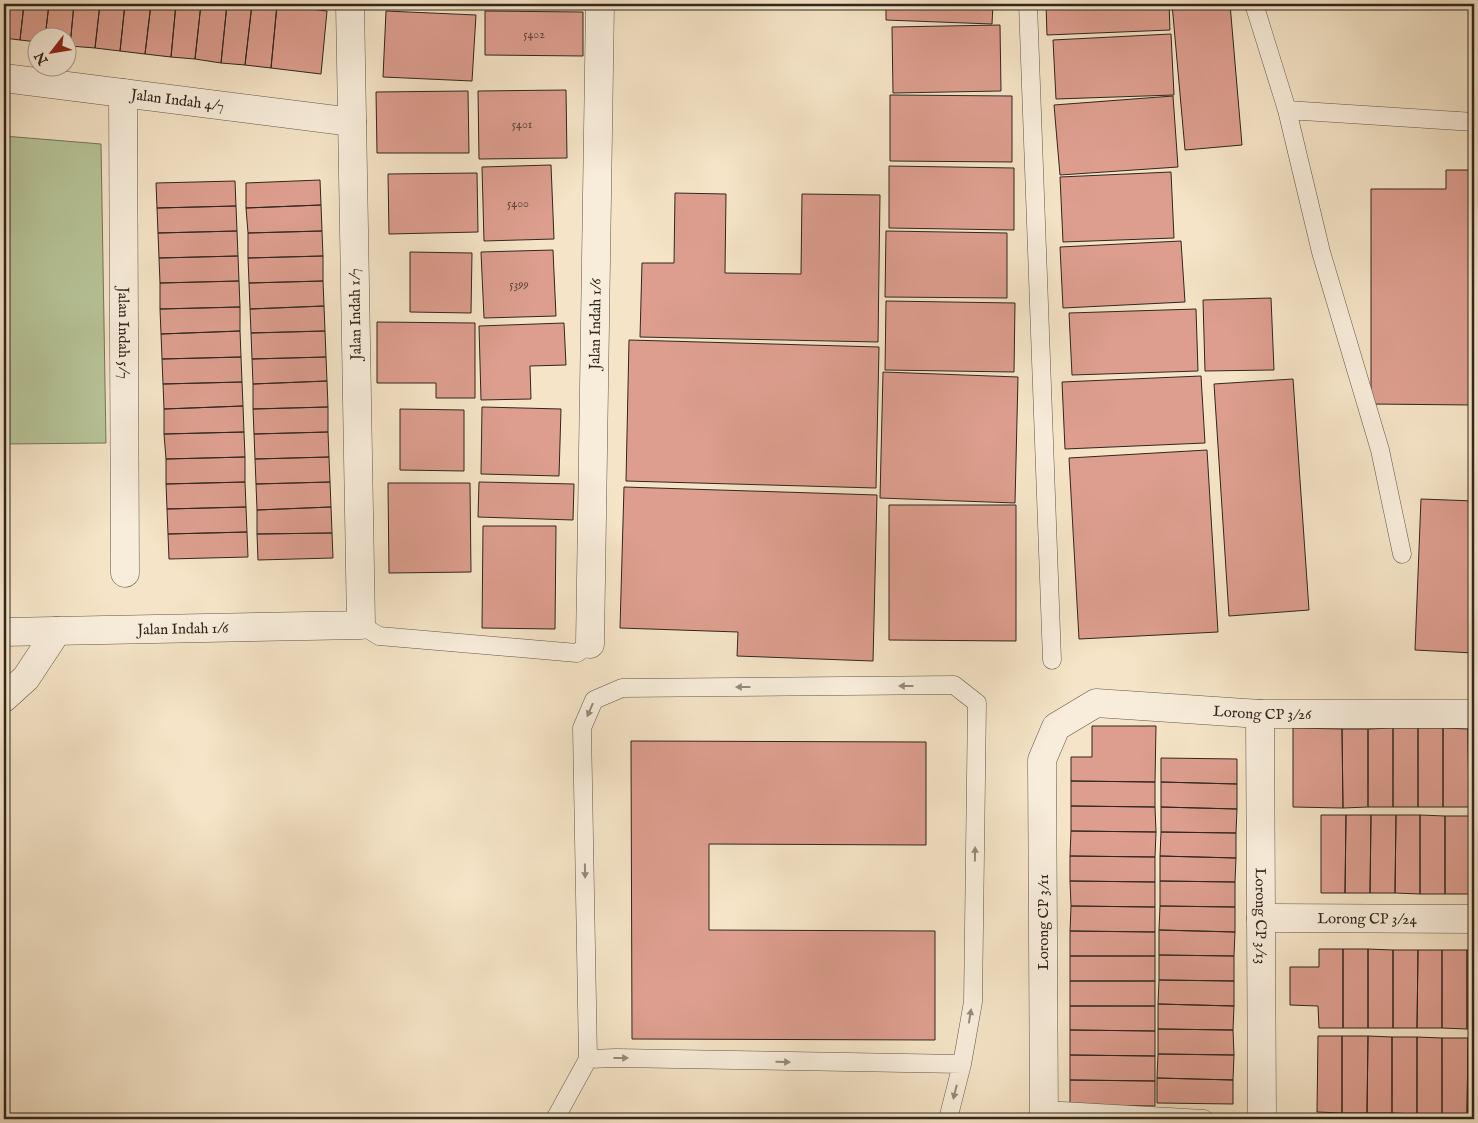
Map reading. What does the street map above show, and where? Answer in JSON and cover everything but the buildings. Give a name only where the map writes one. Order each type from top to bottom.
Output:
[{"type":"street","name":"Jalan Indah 1/7","points":[[350,4],[361,625]]},
{"type":"street","name":"Jalan Indah 1/6","points":[[590,644],[600,4]]},
{"type":"street","name":"Jalan Indah 4/7","points":[[4,78],[352,122]]},
{"type":"street","name":"Jalan Indah 5/7","points":[[123,93],[125,573]]},
{"type":"street","name":"Jalan Indah 1/6","points":[[4,632],[361,625]]},
{"type":"street","points":[[4,698],[26,678],[57,631]]},
{"type":"street","name":"Lorong CP 3/26","points":[[1056,727],[1096,703],[1260,714],[1474,714]]},
{"type":"street","name":"Lorong CP 3/13","points":[[1260,714],[1262,1119]]},
{"type":"street","name":"Lorong CP 3/11","points":[[1044,1114],[1042,760],[1056,727]]},
{"type":"street","name":"Lorong CP 3/24","points":[[1261,918],[1474,918]]},
{"type":"lane","points":[[1028,4],[1052,660]]},
{"type":"lane","points":[[1254,4],[1287,110],[1321,252],[1380,450],[1402,554]]},
{"type":"lane","points":[[1287,110],[1474,122]]},
{"type":"lane","points":[[361,625],[379,636],[578,653],[590,644]]},
{"type":"lane","points":[[555,1119],[588,1059],[582,728],[594,700],[622,688],[954,685],[977,703],[973,1002],[962,1064],[948,1119]]},
{"type":"lane","points":[[588,1059],[962,1064]]},
{"type":"lane","points":[[1044,1114],[1204,1119]]},
{"type":"green space","points":[[4,136],[101,144],[106,443],[4,444]]}]
